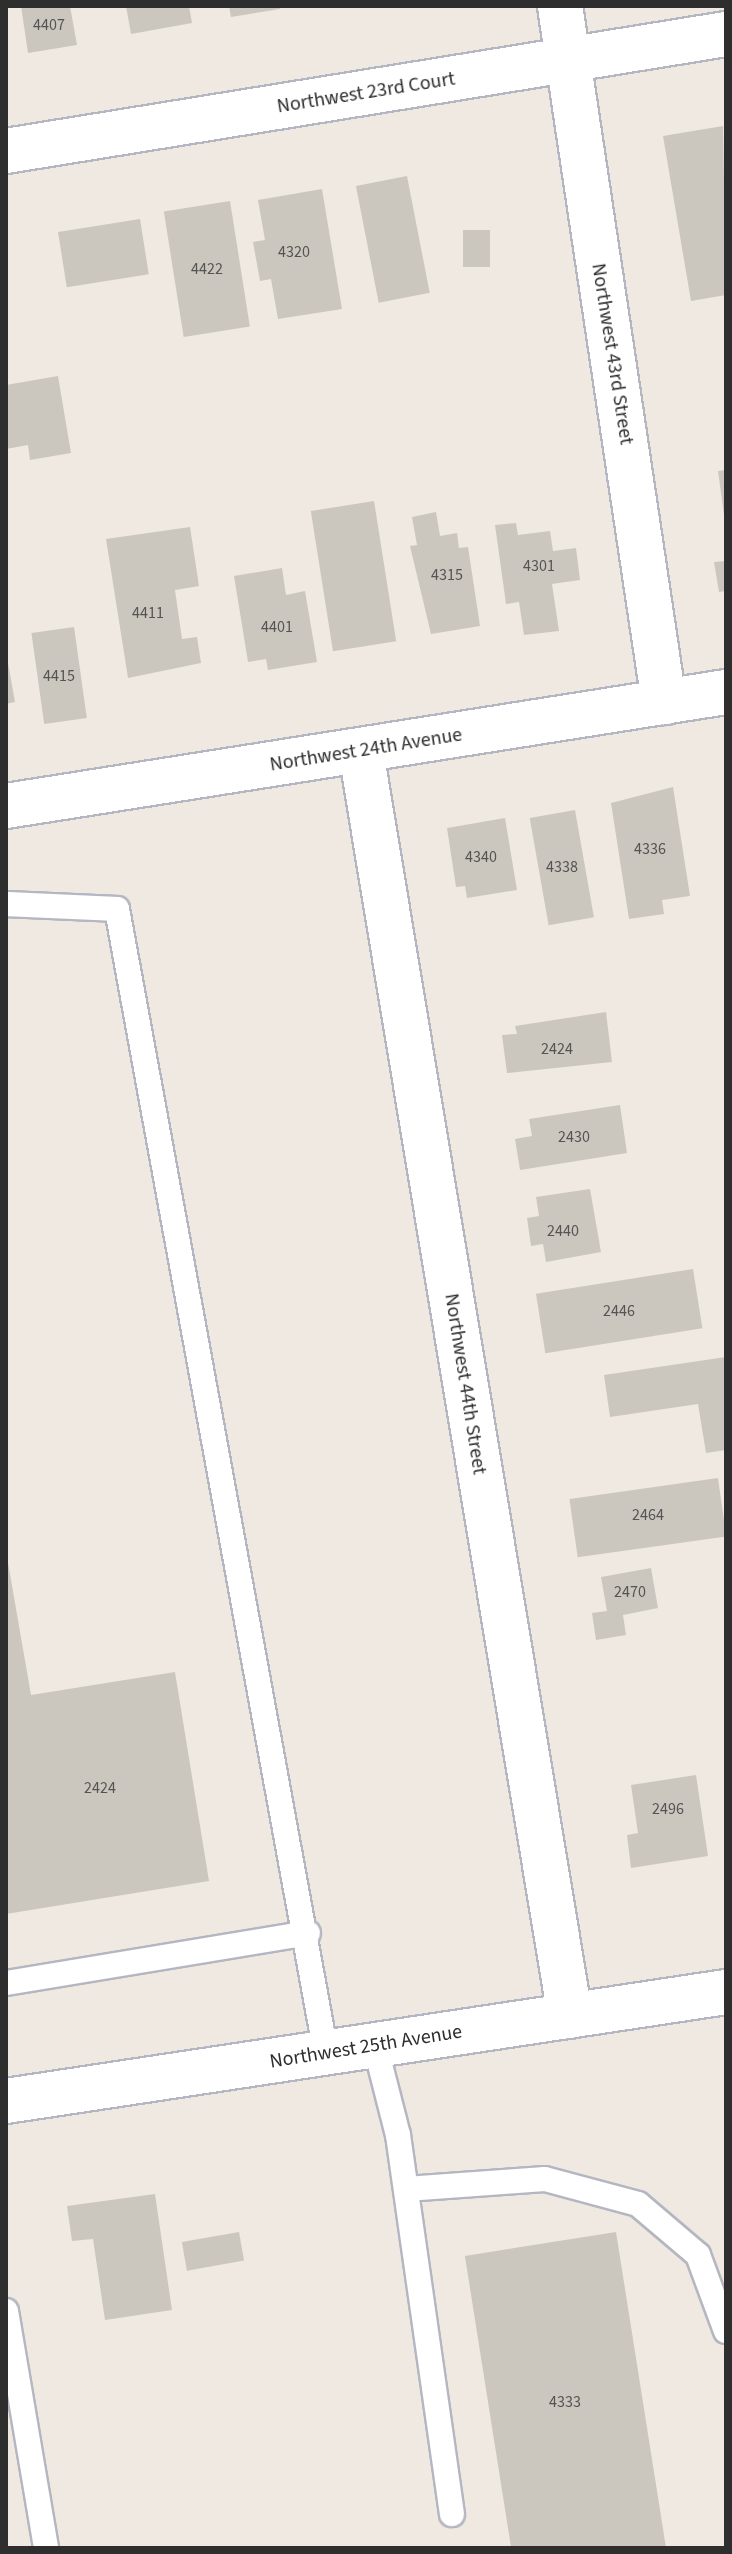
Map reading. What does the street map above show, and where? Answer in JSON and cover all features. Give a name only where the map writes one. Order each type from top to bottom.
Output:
[{"type":"street","name":"Northwest 43rd Street","points":[[560,6],[664,702]]},
{"type":"street","name":"Northwest 23rd Court","points":[[6,151],[726,34]]},
{"type":"street","name":"Northwest 24th Avenue","points":[[6,806],[726,692]]},
{"type":"street","name":"Northwest 44th Street","points":[[361,752],[570,2016]]},
{"type":"street","name":"Northwest 25th Avenue","points":[[6,2101],[726,1992]]},
{"type":"lane","points":[[6,904],[117,909],[308,1933],[326,2053]]},
{"type":"lane","points":[[6,1983],[308,1933]]},
{"type":"lane","points":[[375,2045],[406,2189],[452,2514]]},
{"type":"lane","points":[[406,2189],[545,2179],[638,2204],[698,2255],[726,2331]]},
{"type":"lane","points":[[6,2311],[46,2548]]},
{"type":"building","points":[[21,6],[70,6],[77,45],[28,53]]},
{"type":"building","points":[[126,6],[189,6],[192,23],[131,34]]},
{"type":"building","points":[[229,6],[279,6],[280,9],[231,17]]},
{"type":"building","points":[[723,126],[726,295],[691,301],[663,136]]},
{"type":"building","points":[[407,176],[430,293],[379,303],[356,186]]},
{"type":"building","points":[[322,189],[342,309],[278,319],[271,279],[260,281],[253,242],[265,240],[258,200]]},
{"type":"building","points":[[230,201],[250,326],[184,337],[164,211]]},
{"type":"building","points":[[140,219],[149,274],[67,287],[58,232]]},
{"type":"building","points":[[463,230],[490,230],[490,267],[463,267]]},
{"type":"building","points":[[58,376],[71,453],[30,460],[28,445],[6,449],[6,385]]},
{"type":"building","points":[[726,470],[726,515],[724,515],[718,471]]},
{"type":"building","points":[[374,501],[396,641],[333,651],[311,511]]},
{"type":"building","points":[[436,512],[440,536],[457,533],[459,548],[468,547],[480,626],[431,634],[410,546],[417,545],[412,517]]},
{"type":"building","points":[[516,523],[518,535],[550,531],[553,551],[576,548],[580,580],[552,584],[559,631],[524,635],[519,602],[506,604],[495,525]]},
{"type":"building","points":[[190,527],[199,586],[175,590],[182,639],[197,637],[201,663],[128,678],[106,539]]},
{"type":"building","points":[[726,561],[726,591],[719,592],[714,562]]},
{"type":"building","points":[[282,568],[286,595],[305,591],[317,662],[268,670],[266,659],[248,662],[234,576]]},
{"type":"building","points":[[74,627],[87,718],[44,724],[31,633]]},
{"type":"building","points":[[6,652],[15,702],[6,704]]},
{"type":"building","points":[[673,787],[690,896],[662,900],[664,914],[629,919],[611,803]]},
{"type":"building","points":[[575,810],[594,917],[549,925],[530,818]]},
{"type":"building","points":[[505,818],[517,890],[467,898],[465,886],[456,887],[447,828]]},
{"type":"building","points":[[606,1012],[612,1062],[507,1073],[502,1035],[517,1034],[515,1026]]},
{"type":"building","points":[[620,1105],[627,1153],[520,1170],[515,1139],[532,1136],[529,1119]]},
{"type":"building","points":[[590,1189],[601,1252],[546,1262],[543,1244],[531,1246],[527,1218],[539,1216],[536,1197]]},
{"type":"building","points":[[693,1269],[702,1328],[545,1353],[536,1294]]},
{"type":"building","points":[[726,1357],[726,1450],[706,1453],[698,1404],[610,1417],[604,1375]]},
{"type":"building","points":[[718,1478],[726,1536],[578,1557],[569,1499]]},
{"type":"building","points":[[6,1551],[31,1695],[175,1672],[209,1881],[6,1914]]},
{"type":"building","points":[[651,1568],[658,1608],[623,1615],[626,1635],[596,1640],[592,1613],[607,1611],[601,1577]]},
{"type":"building","points":[[696,1775],[708,1856],[631,1868],[627,1835],[638,1833],[631,1785]]},
{"type":"building","points":[[155,2194],[172,2310],[105,2320],[93,2239],[72,2241],[67,2206]]},
{"type":"building","points":[[239,2232],[244,2261],[187,2271],[182,2242]]},
{"type":"building","points":[[616,2232],[666,2548],[511,2548],[465,2256]]}]
